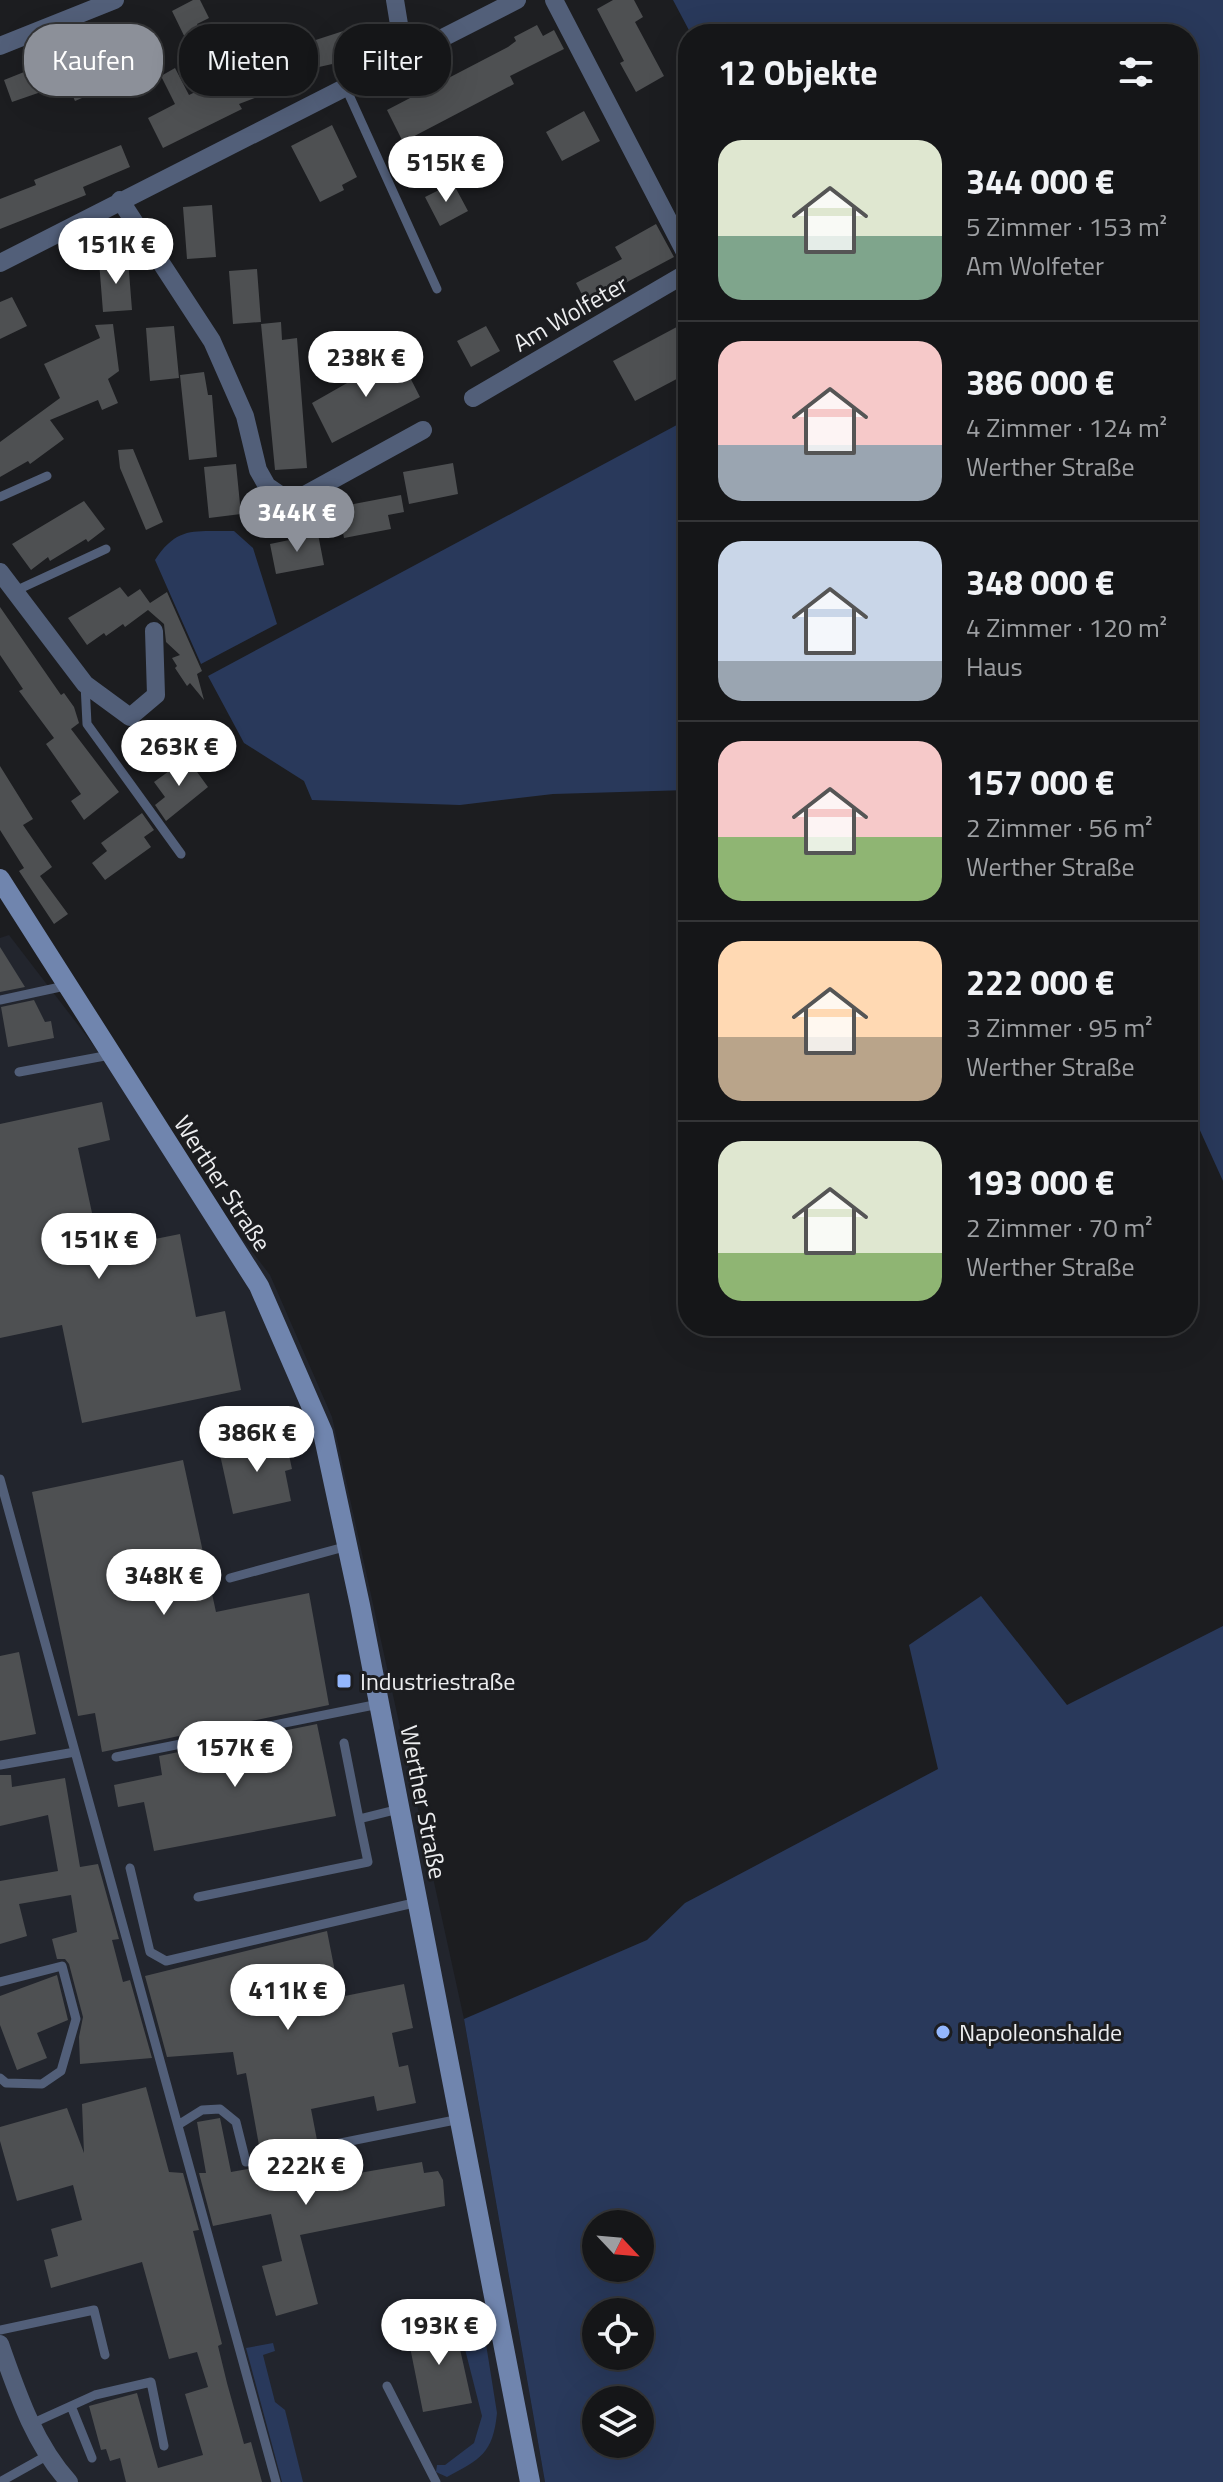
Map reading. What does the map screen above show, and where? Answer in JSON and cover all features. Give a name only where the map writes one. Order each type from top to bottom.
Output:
[{"type":"street","points":[[0,46],[115,0]]},
{"type":"street","points":[[395,0],[399,24]]},
{"type":"street","points":[[451,32],[517,0]]},
{"type":"street","points":[[554,0],[678,239]]},
{"type":"street","points":[[0,263],[334,92]]},
{"type":"street","points":[[120,200],[212,341],[245,416],[258,470],[267,486],[283,497],[303,496],[423,430]]},
{"type":"street","name":"Am Wolfeter","points":[[473,398],[678,278]]},
{"type":"street","points":[[0,572],[85,684],[130,717],[156,695],[154,631]]},
{"type":"street","name":"Werther Straße","points":[[0,879],[65,986],[259,1286],[323,1433],[348,1546],[530,2482]]},
{"type":"street","points":[[0,2344],[31,2424],[48,2455],[69,2482]]},
{"type":"lane","points":[[350,96],[437,289]]},
{"type":"lane","points":[[0,497],[47,476]]},
{"type":"lane","points":[[15,591],[106,549]]},
{"type":"lane","points":[[85,684],[87,724],[181,854]]},
{"type":"lane","points":[[0,1000],[65,986]]},
{"type":"lane","points":[[19,1072],[110,1055]]},
{"type":"lane","points":[[0,1479],[276,2482]]},
{"type":"lane","points":[[230,1578],[348,1546]]},
{"type":"lane","points":[[116,1757],[379,1704]]},
{"type":"lane","points":[[198,1897],[368,1862],[344,1743]]},
{"type":"lane","points":[[0,1765],[75,1752]]},
{"type":"lane","points":[[359,1819],[399,1809]]},
{"type":"lane","points":[[130,1868],[150,1952],[166,1961],[418,1902]]},
{"type":"lane","points":[[0,1982],[62,1966],[76,2019],[61,2071],[42,2084],[6,2083],[0,2078]]},
{"type":"lane","points":[[178,2125],[202,2110],[220,2109],[236,2122],[246,2162],[460,2119]]},
{"type":"lane","points":[[0,2330],[94,2310],[105,2355]]},
{"type":"lane","points":[[31,2424],[95,2395],[151,2382],[164,2446]]},
{"type":"lane","points":[[387,2386],[436,2482]]},
{"type":"lane","points":[[71,2406],[92,2458]]},
{"type":"lane","points":[[0,2482],[48,2455]]},
{"type":"shaded area","points":[[673,0],[1223,0],[1223,1181],[1198,1126],[1198,24],[686,24]]},
{"type":"shaded area","points":[[678,424],[678,790],[553,794],[460,805],[312,800],[304,781],[244,743],[208,676]]},
{"type":"shaded area","points":[[234,531],[253,548],[277,624],[201,664],[155,560],[172,541],[188,533]]},
{"type":"shaded area","points":[[9,935],[270,1275],[332,1417],[464,2019],[545,2482],[0,2482],[0,938]]},
{"type":"shaded area","points":[[981,1596],[1067,1705],[1223,1626],[1223,2482],[545,2482],[464,2019],[647,1940],[685,1903],[938,1769],[909,1645]]},
{"type":"shaded area","points":[[479,2300],[497,2413],[495,2427],[483,2454],[447,2477],[436,2472],[437,2465],[445,2465],[474,2443],[482,2416],[453,2302]]},
{"type":"shaded area","points":[[273,2343],[275,2351],[263,2355],[275,2402],[285,2410],[303,2482],[282,2482],[246,2348]]},
{"type":"building","points":[[193,0],[200,0],[209,18],[197,24],[179,25],[172,11]]},
{"type":"building","points":[[613,0],[634,0],[643,17],[635,22],[664,76],[636,92],[597,9]]},
{"type":"building","points":[[537,25],[543,36],[554,30],[564,49],[510,76],[514,84],[403,142],[387,110],[414,96],[451,96],[451,77],[508,47],[516,41],[514,37]]},
{"type":"building","points":[[334,34],[334,64],[318,67],[318,39]]},
{"type":"building","points":[[175,68],[179,76],[179,96],[260,96],[239,104],[242,109],[163,148],[148,118],[175,104],[163,75]]},
{"type":"building","points":[[24,72],[24,96],[29,96],[12,102],[4,80]]},
{"type":"building","points":[[584,111],[600,141],[562,161],[546,132]]},
{"type":"building","points":[[332,125],[357,177],[342,185],[344,190],[320,202],[291,146]]},
{"type":"building","points":[[121,145],[130,167],[83,187],[86,195],[0,229],[0,199],[36,185],[34,180]]},
{"type":"building","points":[[453,183],[468,211],[440,226],[425,197]]},
{"type":"building","points":[[212,205],[216,257],[187,259],[183,207]]},
{"type":"building","points":[[656,224],[674,257],[614,289],[617,293],[589,308],[576,283],[622,259],[615,247]]},
{"type":"building","points":[[128,259],[132,310],[103,312],[99,261]]},
{"type":"building","points":[[257,269],[261,322],[233,324],[229,271]]},
{"type":"building","points":[[12,297],[27,326],[0,339],[0,302]]},
{"type":"building","points":[[281,322],[282,340],[297,338],[307,468],[275,470],[261,324]]},
{"type":"building","points":[[113,324],[119,371],[108,379],[118,403],[102,410],[98,400],[50,420],[64,439],[30,464],[28,461],[0,477],[0,442],[60,398],[44,364],[100,338],[95,325]]},
{"type":"building","points":[[174,326],[179,378],[150,381],[146,328]]},
{"type":"building","points":[[486,326],[500,351],[471,367],[457,341]]},
{"type":"building","points":[[678,326],[678,378],[635,401],[613,361]]},
{"type":"building","points":[[398,354],[420,397],[332,443],[312,403]]},
{"type":"building","points":[[204,372],[208,395],[212,395],[217,457],[189,460],[180,375]]},
{"type":"building","points":[[133,449],[163,522],[146,530],[120,468],[118,450]]},
{"type":"building","points":[[453,463],[458,494],[409,504],[403,472]]},
{"type":"building","points":[[236,464],[241,514],[209,518],[204,467]]},
{"type":"building","points":[[401,495],[404,512],[388,515],[391,529],[344,538],[338,507]]},
{"type":"building","points":[[84,501],[105,529],[88,542],[86,539],[50,561],[48,557],[31,570],[12,544]]},
{"type":"building","points":[[318,534],[324,565],[276,574],[270,544]]},
{"type":"building","points":[[120,587],[128,597],[140,589],[150,603],[167,592],[202,671],[197,674],[204,700],[190,683],[187,686],[175,668],[177,666],[172,658],[180,655],[166,642],[164,624],[148,610],[125,627],[123,624],[106,636],[104,633],[87,645],[68,618]]},
{"type":"building","points":[[0,607],[61,695],[64,693],[74,707],[79,723],[71,729],[119,792],[84,820],[71,801],[81,794],[46,744],[54,738],[19,691],[23,689],[0,655]]},
{"type":"building","points":[[187,758],[208,787],[166,821],[155,805],[165,797],[154,782]]},
{"type":"building","points":[[0,766],[33,819],[23,825],[52,867],[40,876],[68,914],[54,924],[19,871],[24,868],[0,830]]},
{"type":"building","points":[[142,813],[154,830],[144,837],[151,847],[105,880],[92,863],[107,851],[101,843]]},
{"type":"building","points":[[0,947],[25,987],[0,992]]},
{"type":"building","points":[[34,1000],[45,1022],[51,1021],[54,1038],[8,1047],[1,1007]]},
{"type":"building","points":[[102,1102],[110,1140],[78,1148],[100,1250],[180,1234],[196,1317],[225,1311],[241,1390],[82,1423],[62,1325],[0,1338],[0,1124]]},
{"type":"building","points":[[285,1436],[292,1469],[285,1471],[291,1501],[233,1514],[219,1450]]},
{"type":"building","points":[[183,1460],[216,1612],[309,1593],[329,1705],[102,1752],[95,1713],[78,1716],[32,1492]]},
{"type":"building","points":[[19,1652],[36,1734],[0,1741],[0,1656]]},
{"type":"building","points":[[317,1724],[336,1816],[154,1851],[144,1802],[118,1807],[114,1785],[162,1775],[159,1756]]},
{"type":"building","points":[[0,1775],[11,1775],[12,1787],[65,1778],[80,1867],[98,1864],[119,1939],[112,1940],[123,1982],[130,1980],[152,2058],[80,2064],[79,2037],[83,2017],[69,1964],[65,1959],[57,1959],[52,1939],[77,1932],[71,1895],[19,1904],[27,1936],[0,1944],[0,1881],[58,1871],[48,1815],[0,1826]]},
{"type":"building","points":[[327,1931],[340,1997],[404,1984],[413,2028],[392,2033],[399,2067],[408,2065],[416,2103],[377,2111],[374,2096],[311,2109],[317,2140],[260,2151],[246,2073],[237,2075],[233,2052],[167,2057],[145,1976]]},
{"type":"building","points":[[57,1975],[68,2020],[37,2033],[47,2058],[17,2070],[0,2025],[0,1996]]},
{"type":"building","points":[[146,2087],[169,2172],[183,2173],[199,2230],[193,2231],[222,2344],[218,2346],[227,2383],[244,2444],[251,2442],[262,2482],[126,2482],[120,2458],[110,2461],[106,2449],[101,2450],[89,2406],[137,2393],[158,2468],[203,2455],[185,2394],[208,2387],[197,2352],[169,2359],[142,2262],[51,2288],[44,2260],[58,2256],[51,2229],[82,2220],[73,2185],[17,2201],[0,2141],[0,2127],[67,2108],[84,2153],[82,2104]]},
{"type":"building","points":[[220,2118],[231,2172],[296,2160],[302,2183],[422,2162],[424,2173],[438,2171],[443,2180],[445,2206],[300,2235],[318,2304],[276,2316],[262,2266],[282,2261],[271,2214],[213,2226],[199,2173],[206,2173],[197,2122]]},
{"type":"building","points":[[454,2322],[472,2403],[423,2412],[407,2332]]},
{"type":"place","name":"Industriestraße","points":[[344,1681]]},
{"type":"place","name":"Napoleonshalde","points":[[943,2032]]}]
